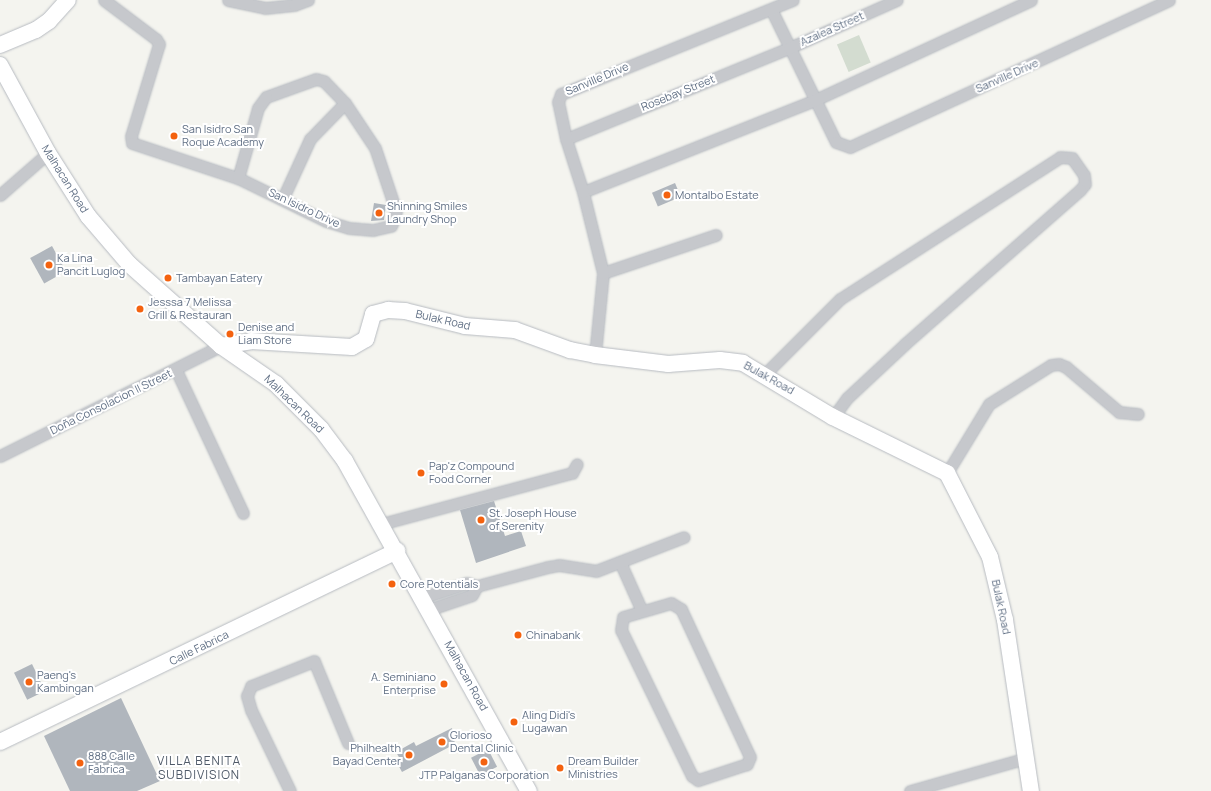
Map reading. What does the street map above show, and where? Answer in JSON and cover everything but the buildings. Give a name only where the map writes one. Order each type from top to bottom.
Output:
[{"type":"street","points":[[0,45],[36,30],[49,21],[68,0]]},
{"type":"street","name":"San Isidro Drive","points":[[104,0],[156,38],[158,44],[131,136],[132,144],[238,178],[283,198],[326,221],[349,228],[362,231],[391,226],[396,211],[375,148],[345,103],[330,84],[316,79],[266,97],[258,108],[238,178]]},
{"type":"street","points":[[228,0],[265,8],[294,5],[308,0]]},
{"type":"street","name":"Sanville Drive","points":[[595,355],[603,272],[583,192],[566,139],[558,102],[566,90],[793,0]]},
{"type":"street","name":"Azalea Street","points":[[789,48],[897,0]]},
{"type":"street","points":[[583,192],[815,100],[1031,0]]},
{"type":"street","name":"Sanville Drive","points":[[815,100],[836,142],[843,146],[858,143],[1169,0]]},
{"type":"street","points":[[771,9],[815,100]]},
{"type":"street","name":"Rosebay Street","points":[[566,139],[789,48]]},
{"type":"street","name":"Malhacan Road","points":[[1,68],[48,153],[88,216],[129,264],[221,346],[276,384],[321,429],[345,461],[397,551],[529,791]]},
{"type":"street","points":[[283,198],[310,139],[345,103]]},
{"type":"street","points":[[0,195],[48,153]]},
{"type":"street","points":[[765,374],[840,299],[1060,157],[1072,158],[1084,175],[1085,184],[1080,190],[905,344],[847,398],[833,417]]},
{"type":"street","points":[[603,272],[716,235]]},
{"type":"street","name":"Bulak Road","points":[[221,346],[251,341],[352,347],[366,338],[373,314],[388,310],[405,311],[465,326],[515,330],[570,350],[595,355],[668,364],[720,360],[743,363],[765,374],[833,417],[947,473],[990,557],[1005,620],[1031,791]]},
{"type":"street","name":"Doña Consolacion II Street","points":[[0,456],[176,370],[221,346]]},
{"type":"street","points":[[947,473],[989,404],[1051,366],[1059,364],[1066,367],[1119,412],[1138,414]]},
{"type":"street","points":[[176,370],[243,513]]},
{"type":"street","points":[[381,524],[572,473],[577,464]]},
{"type":"street","points":[[425,604],[467,583],[477,586],[559,565],[586,572],[620,562],[684,537]]},
{"type":"street","name":"Calle Fabrica","points":[[0,742],[397,551]]},
{"type":"street","points":[[620,562],[641,609]]},
{"type":"street","points":[[671,603],[682,609],[750,757],[747,764],[698,780],[692,776],[621,630],[623,617],[641,609],[671,603]]},
{"type":"street","points":[[290,791],[251,710],[247,696],[251,686],[314,661],[348,743]]},
{"type":"street","points":[[910,791],[1027,758]]},
{"type":"shaded area","points":[[859,35],[871,63],[849,72],[837,44]]},
{"type":"place","name":"San Isidro San Roque Academy","points":[[174,136]]},
{"type":"place","name":"Montalbo Estate","points":[[667,195]]},
{"type":"place","name":"Shinning Smiles Laundry Shop","points":[[379,213]]},
{"type":"place","name":"Ka Lina Pancit Luglog","points":[[49,265]]},
{"type":"place","name":"Tambayan Eatery","points":[[168,278]]},
{"type":"place","name":"Jesssa 7 Melissa Grill & Restauran","points":[[140,309]]},
{"type":"place","name":"Denise and Liam Store","points":[[230,334]]},
{"type":"place","name":"Pap'z Compound Food Corner","points":[[421,473]]},
{"type":"place","name":"St. Joseph House of Serenity","points":[[481,520]]},
{"type":"place","name":"Core Potentials","points":[[392,584]]},
{"type":"place","name":"Chinabank","points":[[518,635]]},
{"type":"place","name":"Paeng's Kambingan","points":[[29,682]]},
{"type":"place","name":"A. Seminiano Enterprise","points":[[444,684]]},
{"type":"place","name":"Aling Didi's Lugawan","points":[[514,722]]},
{"type":"place","name":"Glorioso Dental Clinic","points":[[442,742]]},
{"type":"place","name":"Philhealth Bayad Center","points":[[409,755]]},
{"type":"place","name":"JTP Palganas Corporation","points":[[484,762]]},
{"type":"place","name":"888 Calle Fabrica","points":[[80,763]]},
{"type":"place","name":"Dream Builder Ministries","points":[[560,768]]},
{"type":"district","name":"VILLA BENITA SUBDIVISION","points":[[199,768]]}]
